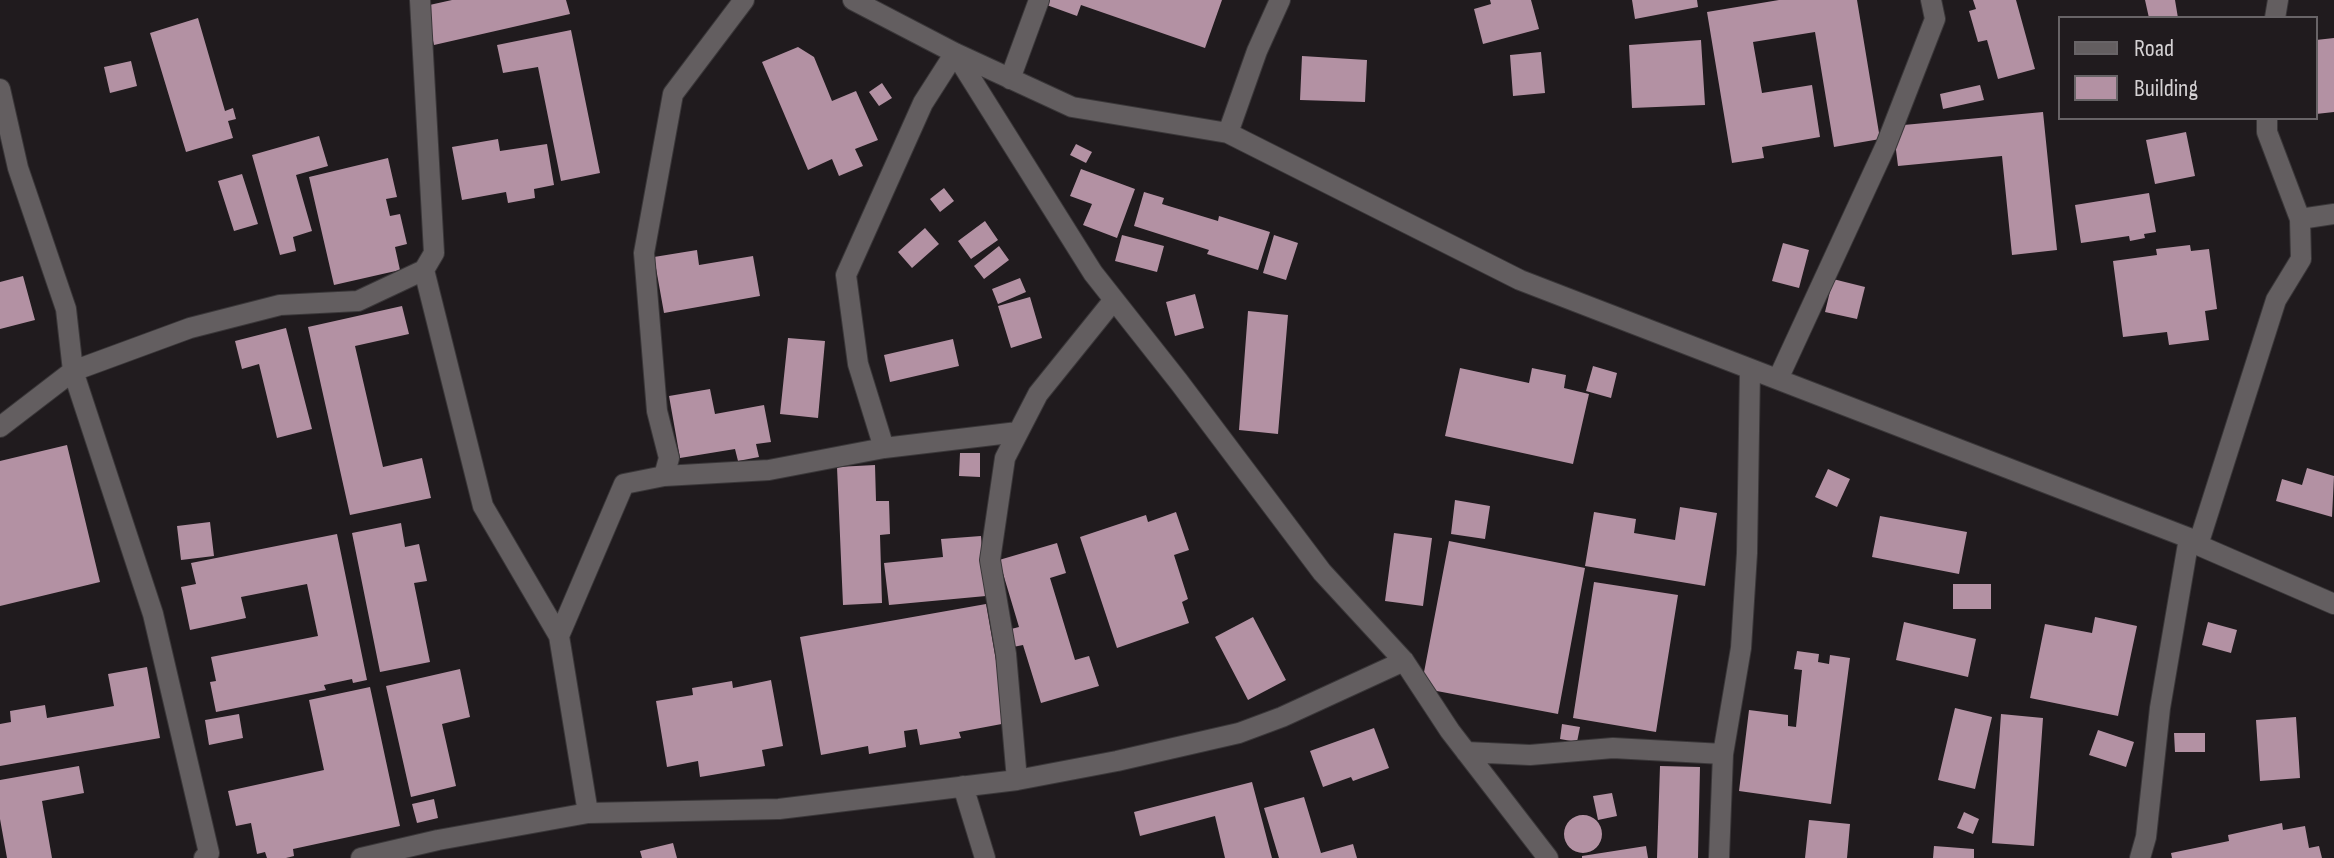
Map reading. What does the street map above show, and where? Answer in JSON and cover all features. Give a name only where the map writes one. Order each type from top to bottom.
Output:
[{"type":"street","points":[[0,427],[73,371],[190,328],[280,305],[358,301],[424,270],[434,253],[420,0]]},
{"type":"street","points":[[664,476],[669,458],[657,411],[644,253],[673,94],[744,0]]},
{"type":"street","points":[[853,0],[955,53],[1072,107],[1228,133],[1520,280],[2193,541],[2334,604]]},
{"type":"street","points":[[1010,79],[1039,0]]},
{"type":"street","points":[[1778,379],[1886,145],[1935,19],[1931,0]]},
{"type":"street","points":[[1228,133],[1278,1]]},
{"type":"street","points":[[884,448],[858,364],[846,275],[923,103],[955,53]]},
{"type":"street","points":[[955,53],[1053,213],[1113,301],[1179,382],[1322,572],[1404,661],[1466,752],[1548,858]]},
{"type":"street","points":[[0,89],[18,168],[66,309],[73,371],[153,614],[209,853],[204,858]]},
{"type":"street","points":[[2140,858],[2146,837],[2160,708],[2193,541],[2276,300],[2301,259],[2300,219],[2267,132],[2267,120]]},
{"type":"street","points":[[2300,219],[2334,214]]},
{"type":"street","points":[[424,270],[483,506],[559,636],[588,813]]},
{"type":"street","points":[[1017,780],[1006,654],[990,560],[1005,458],[1038,394],[1113,301]]},
{"type":"street","points":[[1719,858],[1723,754],[1741,648],[1747,553],[1750,369]]},
{"type":"street","points":[[559,636],[624,484],[664,476],[769,470],[884,448],[1018,432]]},
{"type":"street","points":[[361,858],[438,840],[588,813],[779,809],[1017,780],[1239,733],[1282,717],[1404,661]]},
{"type":"street","points":[[1466,752],[1530,755],[1613,748],[1723,754]]},
{"type":"street","points":[[963,786],[985,858]]},
{"type":"building","points":[[452,0],[566,0],[570,14],[434,45],[425,6]]},
{"type":"building","points":[[1045,0],[1222,0],[1205,48],[1081,5],[1077,16],[1044,4]]},
{"type":"building","points":[[1490,0],[1531,0],[1539,29],[1483,44],[1474,9],[1491,4]]},
{"type":"building","points":[[1632,0],[1697,0],[1698,7],[1635,19]]},
{"type":"building","points":[[1779,0],[1857,0],[1880,139],[1834,147],[1815,32],[1753,42],[1762,93],[1812,85],[1820,137],[1762,147],[1764,158],[1732,163],[1707,12]]},
{"type":"building","points":[[1973,0],[2016,0],[2035,69],[1998,79],[1987,40],[1978,42],[1969,11],[1976,9]]},
{"type":"building","points":[[2145,0],[2175,0],[2178,16],[2149,16]]},
{"type":"building","points":[[198,18],[225,111],[233,108],[236,119],[228,121],[233,138],[186,152],[150,33]]},
{"type":"building","points":[[571,30],[600,173],[561,181],[538,67],[503,73],[497,45]]},
{"type":"building","points":[[2334,38],[2334,112],[2318,114],[2318,40]]},
{"type":"building","points":[[1701,40],[1705,105],[1632,108],[1629,45]]},
{"type":"building","points":[[798,47],[814,57],[832,101],[856,91],[878,140],[855,149],[863,166],[839,176],[832,159],[808,170],[762,62]]},
{"type":"building","points":[[1541,52],[1545,93],[1513,96],[1510,55]]},
{"type":"building","points":[[1302,56],[1367,60],[1365,102],[1300,100]]},
{"type":"building","points":[[131,61],[137,86],[110,93],[104,67]]},
{"type":"building","points":[[882,83],[892,98],[879,106],[869,92]]},
{"type":"building","points":[[1980,85],[1984,100],[1943,109],[1940,94]]},
{"type":"building","points":[[2043,112],[2057,250],[2012,255],[2002,156],[1898,166],[1893,126]]},
{"type":"building","points":[[2186,132],[2195,176],[2155,184],[2146,140]]},
{"type":"building","points":[[319,136],[328,166],[296,175],[312,231],[293,237],[296,251],[280,255],[252,155]]},
{"type":"building","points":[[498,139],[500,151],[547,144],[554,185],[534,189],[535,198],[508,203],[506,192],[462,200],[452,147]]},
{"type":"building","points":[[1076,144],[1092,152],[1086,163],[1070,155]]},
{"type":"building","points":[[388,158],[397,197],[386,199],[390,216],[400,214],[407,244],[395,247],[400,270],[334,285],[309,177]]},
{"type":"building","points":[[1081,169],[1135,189],[1117,238],[1083,225],[1092,204],[1070,196]]},
{"type":"building","points":[[242,174],[258,224],[234,231],[218,181]]},
{"type":"building","points":[[944,188],[954,201],[940,212],[930,199]]},
{"type":"building","points":[[1144,192],[1164,198],[1162,204],[1218,221],[1219,216],[1270,232],[1258,270],[1207,254],[1209,250],[1134,226]]},
{"type":"building","points":[[2149,193],[2156,232],[2130,241],[2129,236],[2081,243],[2075,205]]},
{"type":"building","points":[[985,221],[998,240],[971,259],[958,241]]},
{"type":"building","points":[[925,228],[939,244],[912,268],[898,252]]},
{"type":"building","points":[[1122,235],[1164,246],[1157,272],[1115,261]]},
{"type":"building","points":[[1274,235],[1298,243],[1286,280],[1263,273]]},
{"type":"building","points":[[1783,243],[1809,250],[1799,288],[1772,281]]},
{"type":"building","points":[[2190,245],[2191,251],[2209,249],[2217,309],[2205,311],[2209,340],[2169,345],[2167,332],[2123,337],[2113,261],[2157,255],[2156,249]]},
{"type":"building","points":[[999,246],[1009,260],[984,279],[974,266]]},
{"type":"building","points":[[697,250],[699,265],[753,256],[760,296],[664,313],[654,257]]},
{"type":"building","points":[[23,276],[35,320],[0,329],[0,282]]},
{"type":"building","points":[[1020,278],[1026,292],[998,304],[992,289]]},
{"type":"building","points":[[1833,279],[1865,287],[1857,319],[1825,312]]},
{"type":"building","points":[[1195,294],[1204,328],[1175,336],[1166,302]]},
{"type":"building","points":[[1030,297],[1042,338],[1011,348],[998,306]]},
{"type":"building","points":[[402,306],[409,334],[355,346],[383,467],[422,458],[431,498],[350,515],[308,327]]},
{"type":"building","points":[[1248,311],[1288,315],[1278,434],[1239,430]]},
{"type":"building","points":[[286,328],[312,429],[277,438],[259,364],[242,369],[235,341]]},
{"type":"building","points":[[788,338],[825,341],[818,418],[780,414]]},
{"type":"building","points":[[953,339],[959,366],[890,382],[884,355]]},
{"type":"building","points":[[1593,366],[1617,373],[1611,398],[1586,391]]},
{"type":"building","points":[[1460,368],[1529,383],[1532,368],[1566,375],[1564,388],[1589,394],[1573,464],[1445,436]]},
{"type":"building","points":[[710,389],[715,414],[764,405],[771,442],[756,444],[759,457],[738,461],[735,449],[680,458],[669,396]]},
{"type":"building","points":[[67,445],[100,582],[0,606],[0,461]]},
{"type":"building","points":[[960,453],[980,453],[980,477],[959,476]]},
{"type":"building","points":[[875,465],[876,501],[889,501],[890,534],[880,535],[882,603],[843,605],[837,467]]},
{"type":"building","points":[[2307,468],[2334,476],[2332,517],[2276,501],[2282,479],[2302,485]]},
{"type":"building","points":[[1828,469],[1850,479],[1837,507],[1815,497]]},
{"type":"building","points":[[1455,500],[1490,506],[1485,539],[1451,534]]},
{"type":"building","points":[[1680,507],[1717,513],[1705,586],[1585,566],[1594,512],[1636,519],[1634,533],[1675,540]]},
{"type":"building","points":[[1176,512],[1189,550],[1174,555],[1188,599],[1182,602],[1189,623],[1117,648],[1080,537],[1146,515],[1148,522]]},
{"type":"building","points":[[1880,516],[1967,532],[1959,574],[1872,557]]},
{"type":"building","points":[[210,522],[214,556],[181,560],[177,526]]},
{"type":"building","points":[[401,523],[405,547],[419,544],[427,581],[414,583],[430,662],[380,672],[352,533]]},
{"type":"building","points":[[1394,533],[1432,538],[1423,606],[1385,601]]},
{"type":"building","points":[[337,534],[367,680],[353,683],[352,679],[324,685],[326,690],[216,712],[210,682],[216,681],[211,657],[318,636],[307,584],[241,597],[246,618],[190,630],[181,587],[196,584],[191,563]]},
{"type":"building","points":[[981,536],[986,596],[889,605],[884,563],[943,557],[941,539]]},
{"type":"building","points":[[1449,541],[1585,568],[1558,714],[1421,688]]},
{"type":"building","points":[[1057,543],[1066,573],[1050,578],[1075,660],[1089,656],[1099,686],[1041,703],[1023,645],[1013,647],[1007,630],[1019,627],[999,560]]},
{"type":"building","points":[[1594,582],[1678,595],[1656,732],[1573,718]]},
{"type":"building","points":[[1953,584],[1991,584],[1991,609],[1953,609]]},
{"type":"building","points":[[986,604],[1007,723],[959,732],[961,738],[920,745],[917,729],[904,731],[906,747],[869,754],[868,746],[821,755],[800,637]]},
{"type":"building","points":[[1253,617],[1286,680],[1248,700],[1215,637]]},
{"type":"building","points":[[2095,617],[2137,626],[2118,716],[2030,698],[2045,624],[2092,633]]},
{"type":"building","points":[[1904,622],[1976,639],[1968,677],[1896,660]]},
{"type":"building","points":[[2208,622],[2237,630],[2231,653],[2202,645]]},
{"type":"building","points":[[1797,651],[1819,654],[1818,662],[1829,664],[1830,655],[1850,658],[1831,804],[1739,791],[1749,710],[1788,715],[1788,726],[1796,727],[1802,670],[1794,669]]},
{"type":"building","points":[[147,667],[160,738],[0,766],[0,724],[11,722],[10,711],[45,705],[47,718],[114,706],[108,674]]},
{"type":"building","points":[[460,669],[470,717],[442,724],[456,786],[411,797],[386,686]]},
{"type":"building","points":[[771,680],[783,746],[762,750],[765,766],[700,777],[698,761],[667,767],[656,701],[693,695],[692,688],[732,681],[733,688]]},
{"type":"building","points":[[370,687],[400,826],[293,849],[294,856],[286,858],[267,858],[265,852],[257,854],[251,823],[236,826],[228,791],[324,770],[309,700]]},
{"type":"building","points":[[1955,708],[1992,717],[1975,789],[1938,780]]},
{"type":"building","points":[[239,714],[243,738],[209,745],[205,720]]},
{"type":"building","points":[[2001,714],[2043,718],[2034,846],[1992,843]]},
{"type":"building","points":[[2296,717],[2300,778],[2260,781],[2256,720]]},
{"type":"building","points":[[1562,724],[1580,727],[1577,742],[1560,739]]},
{"type":"building","points":[[1374,728],[1389,768],[1353,781],[1351,777],[1323,787],[1310,751]]},
{"type":"building","points":[[2098,730],[2134,742],[2126,767],[2089,755]]},
{"type":"building","points":[[2174,733],[2205,733],[2205,752],[2175,752]]},
{"type":"building","points":[[79,766],[84,793],[42,801],[52,858],[7,858],[0,819],[0,780]]},
{"type":"building","points":[[1660,766],[1700,767],[1698,858],[1657,858]]},
{"type":"building","points":[[1252,782],[1272,858],[1225,858],[1215,816],[1140,836],[1134,812]]},
{"type":"building","points":[[1612,793],[1617,816],[1598,820],[1593,796]]},
{"type":"building","points":[[1304,797],[1321,853],[1353,844],[1357,858],[1279,858],[1264,808]]},
{"type":"building","points":[[434,799],[438,818],[417,823],[412,804]]},
{"type":"building","points":[[1964,812],[1979,819],[1973,834],[1957,828]]},
{"type":"building","points":[[1583,815],[1596,821],[1602,834],[1596,847],[1583,853],[1570,847],[1564,834],[1570,821]]},
{"type":"building","points":[[1809,820],[1850,824],[1847,858],[1805,858]]},
{"type":"building","points":[[2282,823],[2283,830],[2305,826],[2309,848],[2319,846],[2322,858],[2172,858],[2171,853],[2229,841],[2228,835]]},
{"type":"building","points":[[673,843],[677,858],[642,858],[640,851]]},
{"type":"building","points":[[1646,846],[1648,858],[1582,858],[1582,856]]},
{"type":"building","points":[[1934,846],[1974,849],[1974,858],[1933,858]]}]
